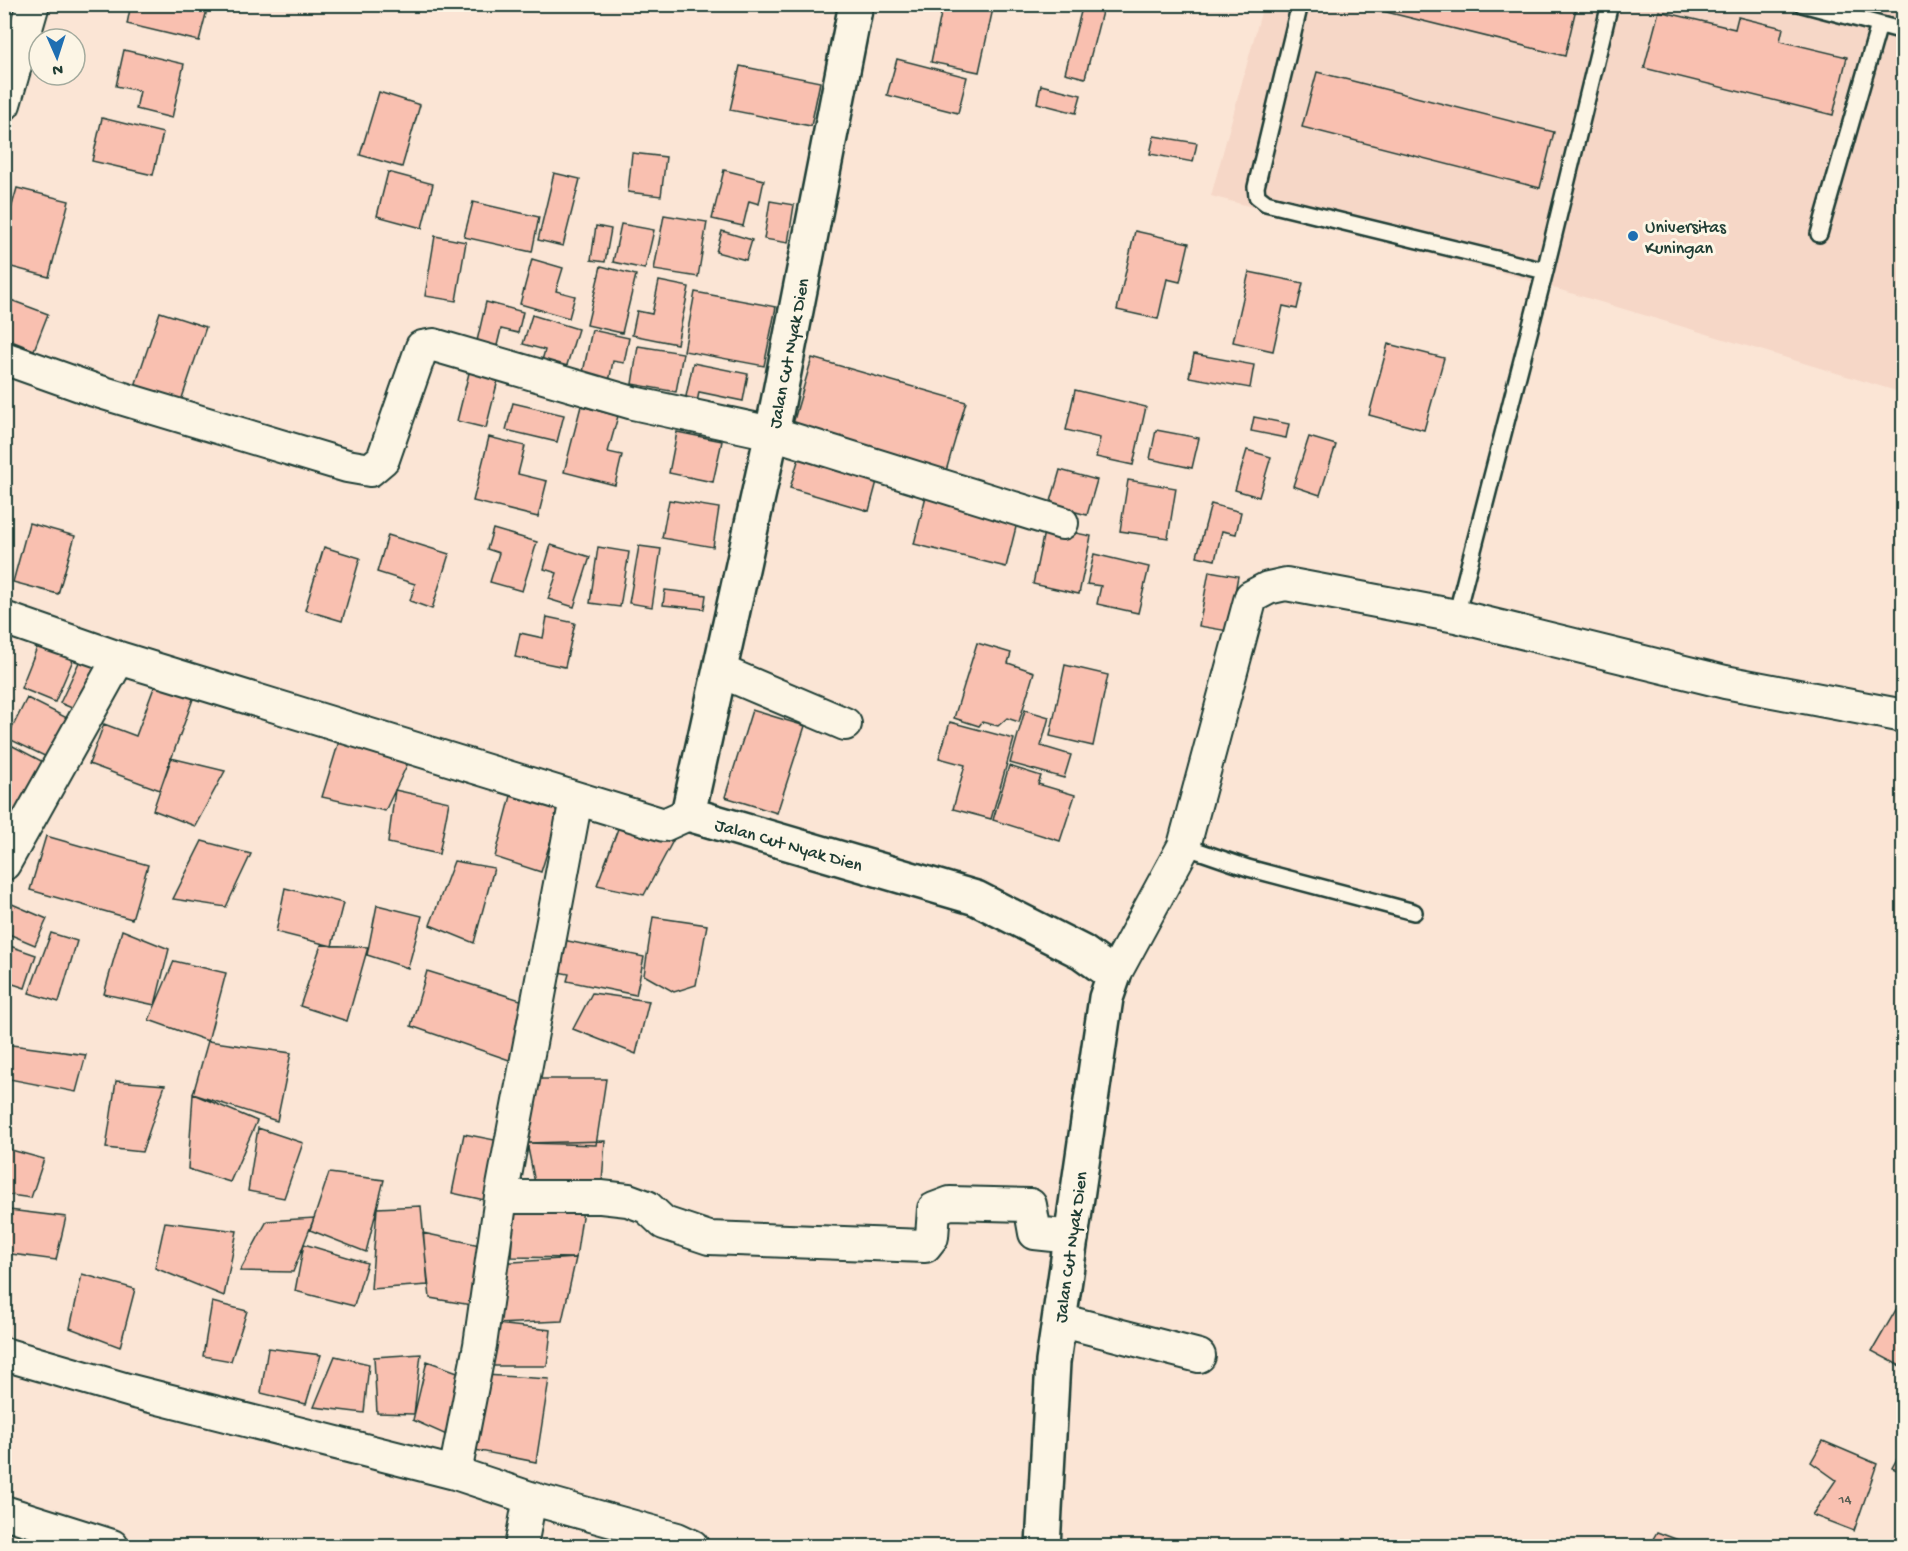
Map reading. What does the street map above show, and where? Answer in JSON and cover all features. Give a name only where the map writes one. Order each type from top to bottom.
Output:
[{"type":"street","points":[[4,104],[33,4]]},
{"type":"street","name":"Jalan Cut Nyak Dien","points":[[849,6],[772,433],[688,814],[976,898],[1082,952],[1114,975],[1106,998],[1053,1362],[1043,1546]]},
{"type":"street","points":[[4,358],[94,390],[370,470],[383,459],[423,347],[428,345],[633,403],[772,433],[1062,523]]},
{"type":"street","points":[[1114,975],[1184,846],[1251,597],[1268,588],[1286,584],[1456,616],[1725,682],[1904,716]]},
{"type":"street","points":[[4,618],[119,658],[664,825],[688,814]]},
{"type":"street","points":[[4,864],[14,826],[119,658]]},
{"type":"street","points":[[720,671],[845,724]]},
{"type":"street","points":[[455,1473],[480,1345],[501,1197],[576,799]]},
{"type":"street","points":[[501,1197],[601,1197],[628,1200],[647,1207],[664,1223],[709,1238],[926,1246],[932,1237],[934,1209],[941,1205],[950,1203],[1030,1205],[1035,1233],[1072,1238]]},
{"type":"street","points":[[1059,1320],[1199,1356]]},
{"type":"street","points":[[4,1354],[131,1391],[455,1473],[530,1498],[676,1539],[692,1546]]},
{"type":"street","points":[[521,1546],[530,1498]]},
{"type":"street","points":[[4,1512],[112,1546]]},
{"type":"lane","points":[[1300,4],[1256,187],[1257,196],[1266,203],[1361,228],[1545,271]]},
{"type":"lane","points":[[1456,616],[1545,271],[1610,4]]},
{"type":"lane","points":[[1802,4],[1904,31]]},
{"type":"lane","points":[[1819,234],[1879,26]]},
{"type":"lane","points":[[1184,846],[1248,868],[1414,912]]},
{"type":"shaded area","name":"Universitas Kuningan","points":[[1263,5],[1903,5],[1903,393],[1514,276],[1211,196]]},
{"type":"building","points":[[131,4],[208,6],[199,41],[127,24]]},
{"type":"building","points":[[943,4],[994,4],[979,72],[931,62]]},
{"type":"building","points":[[1083,4],[1104,4],[1085,78],[1065,73]]},
{"type":"building","points":[[1354,4],[1577,4],[1565,56]]},
{"type":"building","points":[[1659,11],[1735,29],[1738,17],[1783,28],[1780,41],[1847,57],[1833,115],[1644,68]]},
{"type":"building","points":[[124,50],[184,64],[172,118],[136,109],[140,91],[116,86]]},
{"type":"building","points":[[897,59],[967,77],[958,113],[887,95]]},
{"type":"building","points":[[740,66],[820,82],[811,126],[730,110]]},
{"type":"building","points":[[1317,72],[1554,132],[1540,188],[1302,127]]},
{"type":"building","points":[[1041,85],[1081,95],[1076,113],[1037,103]]},
{"type":"building","points":[[379,92],[420,105],[402,167],[360,155]]},
{"type":"building","points":[[102,118],[163,133],[153,175],[92,161]]},
{"type":"building","points":[[1154,136],[1197,143],[1193,162],[1150,154]]},
{"type":"building","points":[[632,153],[666,157],[661,196],[628,192]]},
{"type":"building","points":[[724,170],[764,180],[759,204],[749,201],[743,226],[712,219]]},
{"type":"building","points":[[388,172],[433,184],[422,228],[377,216]]},
{"type":"building","points":[[554,173],[580,179],[563,246],[538,240]]},
{"type":"building","points":[[17,188],[69,201],[49,277],[4,265],[4,234]]},
{"type":"building","points":[[770,201],[794,205],[788,243],[764,239]]},
{"type":"building","points":[[473,202],[539,217],[532,252],[464,237]]},
{"type":"building","points":[[664,215],[707,222],[698,277],[654,270]]},
{"type":"building","points":[[621,224],[654,230],[645,269],[613,262]]},
{"type":"building","points":[[596,226],[611,229],[605,262],[591,260]]},
{"type":"building","points":[[722,231],[752,240],[746,260],[716,252]]},
{"type":"building","points":[[1135,231],[1189,243],[1180,282],[1167,279],[1158,319],[1117,310]]},
{"type":"building","points":[[435,236],[466,242],[456,301],[425,296]]},
{"type":"building","points":[[532,259],[563,268],[556,291],[575,296],[569,318],[520,304]]},
{"type":"building","points":[[601,266],[636,275],[622,333],[587,325]]},
{"type":"building","points":[[1249,272],[1303,283],[1297,309],[1283,306],[1273,351],[1233,342]]},
{"type":"building","points":[[659,281],[689,287],[677,344],[632,335],[637,311],[652,314]]},
{"type":"building","points":[[695,292],[776,307],[764,366],[684,351]]},
{"type":"building","points":[[8,299],[48,314],[34,350],[4,338],[4,308]]},
{"type":"building","points":[[486,302],[523,312],[518,333],[501,329],[494,358],[474,354]]},
{"type":"building","points":[[160,312],[206,327],[180,404],[134,389]]},
{"type":"building","points":[[532,315],[578,329],[563,378],[539,371],[545,350],[523,344]]},
{"type":"building","points":[[592,330],[629,338],[624,363],[613,361],[609,382],[582,377]]},
{"type":"building","points":[[1388,344],[1444,358],[1424,430],[1369,415]]},
{"type":"building","points":[[638,346],[683,353],[676,392],[632,384]]},
{"type":"building","points":[[1194,354],[1254,365],[1250,388],[1189,377]]},
{"type":"building","points":[[812,358],[966,402],[946,471],[792,427]]},
{"type":"building","points":[[693,363],[748,374],[743,401],[699,392],[696,408],[684,406]]},
{"type":"building","points":[[470,369],[499,376],[486,428],[457,421]]},
{"type":"building","points":[[1075,390],[1146,407],[1133,465],[1096,457],[1100,438],[1066,430]]},
{"type":"building","points":[[513,403],[564,415],[557,442],[506,430]]},
{"type":"building","points":[[581,406],[618,416],[608,452],[622,455],[615,485],[564,472]]},
{"type":"building","points":[[1254,417],[1289,424],[1286,438],[1251,431]]},
{"type":"building","points":[[1156,430],[1199,438],[1192,468],[1150,459]]},
{"type":"building","points":[[677,432],[722,441],[713,482],[669,473]]},
{"type":"building","points":[[489,437],[525,446],[518,474],[547,481],[538,517],[473,501]]},
{"type":"building","points":[[1309,437],[1336,445],[1320,495],[1293,486]]},
{"type":"building","points":[[1247,450],[1271,457],[1259,497],[1235,490]]},
{"type":"building","points":[[801,451],[879,474],[869,511],[790,488]]},
{"type":"building","points":[[1060,470],[1097,480],[1087,515],[1050,505]]},
{"type":"building","points":[[1128,480],[1176,488],[1168,538],[1120,531]]},
{"type":"building","points":[[927,492],[1019,515],[1006,567],[914,544]]},
{"type":"building","points":[[669,500],[719,508],[713,547],[662,538]]},
{"type":"building","points":[[1211,504],[1241,512],[1236,534],[1222,531],[1215,560],[1197,556]]},
{"type":"building","points":[[29,523],[75,536],[58,594],[13,582]]},
{"type":"building","points":[[1045,527],[1091,536],[1079,594],[1033,584]]},
{"type":"building","points":[[493,529],[537,542],[522,591],[490,582],[499,553],[487,549]]},
{"type":"building","points":[[388,535],[449,554],[432,609],[410,601],[415,584],[377,572]]},
{"type":"building","points":[[551,545],[590,557],[574,607],[548,599],[557,573],[544,569]]},
{"type":"building","points":[[639,546],[661,549],[652,607],[629,603]]},
{"type":"building","points":[[324,547],[360,558],[342,621],[305,610]]},
{"type":"building","points":[[598,547],[629,552],[620,607],[590,603]]},
{"type":"building","points":[[1094,554],[1149,567],[1138,613],[1097,604],[1101,586],[1087,584]]},
{"type":"building","points":[[1209,571],[1238,576],[1228,631],[1199,626]]},
{"type":"building","points":[[665,590],[706,595],[704,609],[663,605]]},
{"type":"building","points":[[547,617],[575,623],[565,667],[515,657],[520,633],[543,638]]},
{"type":"building","points":[[977,643],[1011,653],[1008,663],[1034,672],[1019,722],[1007,718],[998,726],[982,722],[979,726],[954,718]]},
{"type":"building","points":[[38,645],[73,660],[55,702],[21,688]]},
{"type":"building","points":[[82,656],[105,666],[84,713],[60,703]]},
{"type":"building","points":[[1065,665],[1108,675],[1093,746],[1050,736]]},
{"type":"building","points":[[159,674],[197,688],[160,790],[89,764],[104,724],[136,736]]},
{"type":"building","points":[[27,698],[73,721],[53,760],[7,738]]},
{"type":"building","points":[[752,710],[805,726],[777,813],[725,797]]},
{"type":"building","points":[[1025,710],[1049,717],[1041,746],[1071,755],[1064,778],[1010,763]]},
{"type":"building","points":[[950,722],[1014,739],[991,819],[953,809],[965,765],[939,758]]},
{"type":"building","points":[[340,738],[409,761],[385,811],[322,797]]},
{"type":"building","points":[[9,744],[49,765],[24,816],[4,806],[4,752]]},
{"type":"building","points":[[171,758],[225,771],[195,826],[153,810]]},
{"type":"building","points":[[1009,766],[1041,776],[1038,784],[1075,795],[1060,841],[993,820]]},
{"type":"building","points":[[395,790],[449,802],[439,854],[388,843]]},
{"type":"building","points":[[512,792],[560,811],[541,872],[495,857]]},
{"type":"building","points":[[619,826],[676,835],[644,895],[597,885]]},
{"type":"building","points":[[46,836],[148,865],[132,919],[30,890]]},
{"type":"building","points":[[202,841],[251,854],[226,907],[173,899]]},
{"type":"building","points":[[454,861],[494,868],[474,943],[430,925]]},
{"type":"building","points":[[285,888],[343,903],[332,946],[276,932]]},
{"type":"building","points":[[5,901],[47,919],[35,945],[4,932]]},
{"type":"building","points":[[377,905],[422,916],[408,968],[367,955]]},
{"type":"building","points":[[653,917],[707,925],[696,985],[674,992],[644,975]]},
{"type":"building","points":[[122,930],[169,949],[155,1005],[104,994]]},
{"type":"building","points":[[51,933],[77,941],[59,1002],[29,993]]},
{"type":"building","points":[[549,937],[644,957],[636,995],[567,981],[569,974],[542,969]]},
{"type":"building","points":[[4,944],[36,955],[25,988],[4,981]]},
{"type":"building","points":[[321,945],[368,947],[347,1021],[300,1006]]},
{"type":"building","points":[[174,961],[226,973],[208,1041],[149,1020]]},
{"type":"building","points":[[427,971],[527,1002],[515,1062],[411,1026]]},
{"type":"building","points":[[592,993],[649,1001],[636,1054],[573,1029]]},
{"type":"building","points":[[208,1041],[291,1053],[277,1121],[193,1094]]},
{"type":"building","points":[[4,1044],[86,1055],[76,1092],[4,1078]]},
{"type":"building","points":[[534,1079],[606,1079],[596,1145],[527,1143]]},
{"type":"building","points":[[116,1081],[165,1085],[142,1152],[106,1148]]},
{"type":"building","points":[[193,1094],[257,1121],[230,1182],[188,1169]]},
{"type":"building","points":[[258,1128],[303,1143],[284,1198],[248,1191]]},
{"type":"building","points":[[464,1134],[500,1141],[489,1201],[452,1193]]},
{"type":"building","points":[[605,1141],[601,1197],[535,1183],[527,1143]]},
{"type":"building","points":[[4,1148],[44,1159],[31,1198],[4,1194]]},
{"type":"building","points":[[329,1173],[384,1180],[366,1252],[310,1230]]},
{"type":"building","points":[[585,1196],[576,1258],[511,1257],[514,1205]]},
{"type":"building","points":[[421,1206],[428,1285],[371,1289],[377,1208]]},
{"type":"building","points":[[9,1210],[66,1217],[56,1260],[4,1253]]},
{"type":"building","points":[[314,1218],[293,1272],[240,1271],[267,1221]]},
{"type":"building","points":[[165,1222],[237,1231],[224,1296],[155,1268]]},
{"type":"building","points":[[423,1233],[494,1248],[477,1306],[430,1298]]},
{"type":"building","points":[[304,1244],[367,1263],[354,1306],[295,1291]]},
{"type":"building","points":[[576,1258],[562,1321],[496,1324],[499,1263]]},
{"type":"building","points":[[82,1274],[135,1289],[120,1347],[70,1328]]},
{"type":"building","points":[[1904,1296],[1904,1368],[1872,1351]]},
{"type":"building","points":[[212,1302],[247,1311],[231,1361],[203,1356]]},
{"type":"building","points":[[496,1324],[551,1330],[547,1366],[488,1366]]},
{"type":"building","points":[[268,1348],[321,1355],[306,1404],[261,1393]]},
{"type":"building","points":[[421,1354],[414,1414],[377,1413],[374,1357]]},
{"type":"building","points":[[335,1356],[369,1364],[364,1413],[314,1407]]},
{"type":"building","points":[[427,1361],[463,1374],[451,1437],[413,1420]]},
{"type":"building","points":[[485,1375],[549,1379],[536,1462],[475,1450]]},
{"type":"building","points":[[1823,1441],[1877,1464],[1854,1531],[1812,1515],[1836,1480],[1811,1462]]},
{"type":"building","points":[[1904,1446],[1904,1473],[1892,1468]]},
{"type":"building","points":[[1657,1532],[1694,1546],[1649,1546]]},
{"type":"place","name":"Universitas Kuningan","points":[[1633,236]]}]
